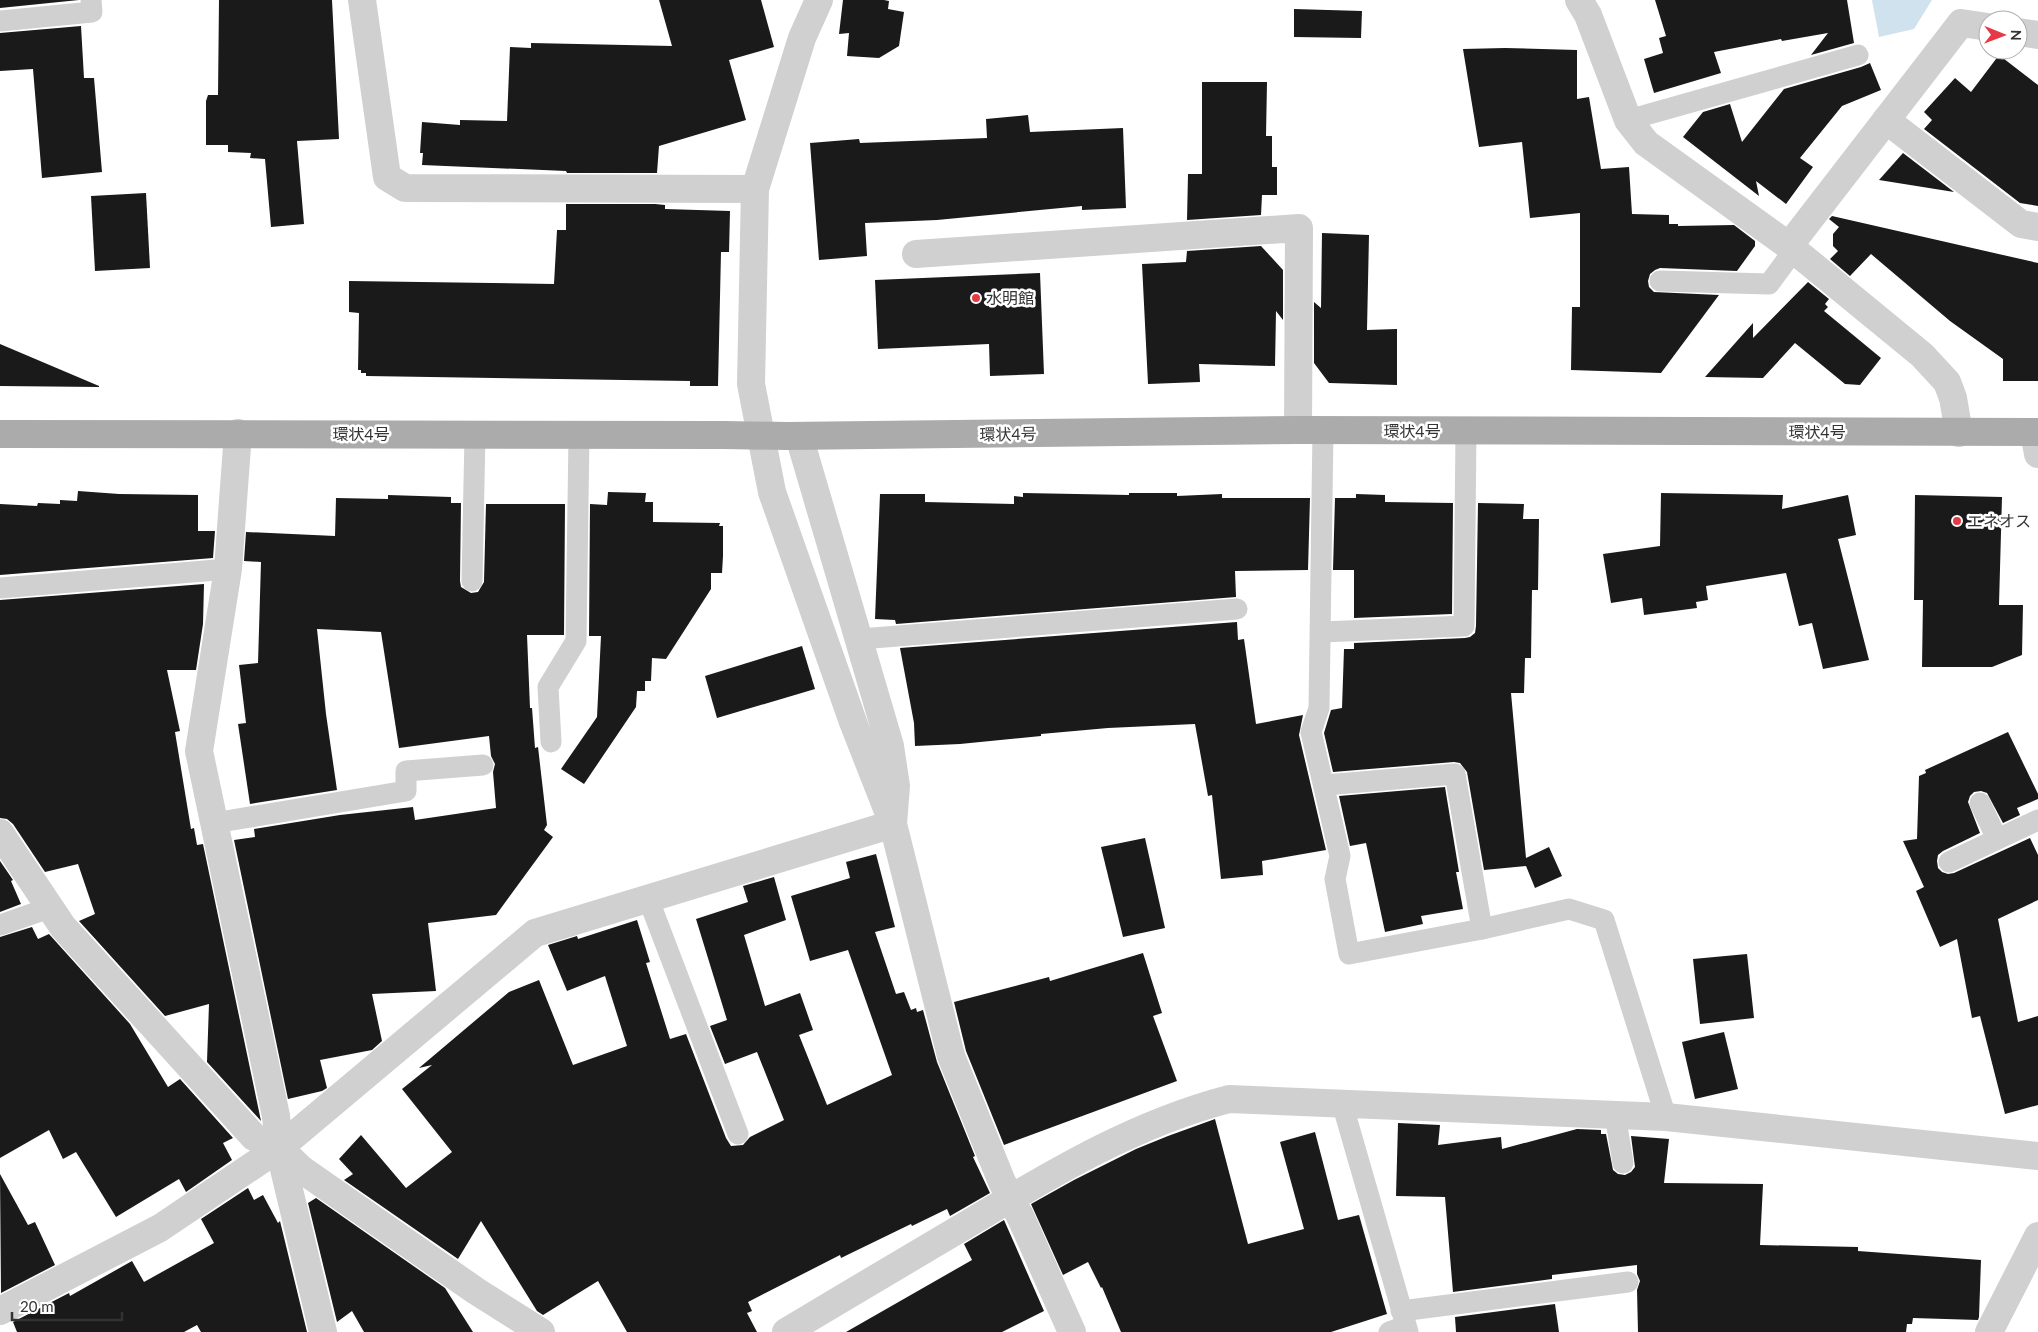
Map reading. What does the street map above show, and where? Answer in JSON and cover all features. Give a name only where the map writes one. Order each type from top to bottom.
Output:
[{"type":"main road","name":"環状4号","points":[[0,434],[238,433],[793,436],[1311,430],[1959,433],[2037,440]]},
{"type":"street","points":[[362,0],[386,177],[405,188],[755,189]]},
{"type":"street","points":[[819,0],[802,38],[755,189],[751,384],[772,492],[853,722],[893,824],[951,1056],[1002,1182],[1021,1218],[1072,1332]]},
{"type":"street","points":[[1579,0],[1588,15],[1628,120],[1646,143],[1792,248],[1922,355],[1947,382],[1953,398],[1959,433]]},
{"type":"street","points":[[1792,248],[1886,120],[1962,23],[1978,25]]},
{"type":"street","points":[[1886,120],[2022,224],[2038,227]]},
{"type":"street","points":[[916,254],[1300,228],[1311,430]]},
{"type":"street","points":[[238,433],[228,569],[199,751],[276,1116],[279,1148],[323,1332]]},
{"type":"street","points":[[793,436],[816,499],[860,639],[890,746],[896,786],[893,824]]},
{"type":"street","points":[[0,1311],[160,1228],[279,1148],[535,933],[893,824]]},
{"type":"street","points":[[0,833],[62,928],[254,1137],[279,1148],[302,1169],[476,1291],[541,1332]]},
{"type":"street","points":[[786,1332],[1057,1171],[1113,1142],[1191,1108],[1229,1099],[1666,1117],[2038,1156]]},
{"type":"street","points":[[1988,1332],[2038,1236]]},
{"type":"lane","points":[[0,21],[92,12],[91,0]]},
{"type":"lane","points":[[1628,120],[1858,56]]},
{"type":"lane","points":[[1660,281],[1769,284],[1792,248]]},
{"type":"lane","points":[[1311,430],[1322,632],[1319,708],[1311,732],[1340,856],[1335,879],[1349,954],[1482,929],[1569,909],[1604,920],[1666,1117]]},
{"type":"lane","points":[[1322,632],[1464,626],[1466,431]]},
{"type":"lane","points":[[472,581],[475,434]]},
{"type":"lane","points":[[551,742],[548,687],[576,641],[579,435]]},
{"type":"lane","points":[[0,588],[228,569]]},
{"type":"lane","points":[[860,639],[1237,609]]},
{"type":"lane","points":[[214,823],[406,791],[406,770],[483,765]]},
{"type":"lane","points":[[1324,785],[1456,774],[1482,929]]},
{"type":"lane","points":[[1980,803],[1997,839]]},
{"type":"lane","points":[[1949,862],[2038,820]]},
{"type":"lane","points":[[648,898],[738,1134]]},
{"type":"lane","points":[[0,925],[50,908]]},
{"type":"lane","points":[[1342,1103],[1401,1325],[1628,1282]]},
{"type":"lane","points":[[1615,1114],[1623,1163]]},
{"type":"water","points":[[1872,0],[1932,0],[1914,29],[1879,37]]},
{"type":"building","points":[[0,0],[79,0],[0,8]]},
{"type":"building","points":[[219,0],[332,0],[339,139],[297,141],[304,224],[271,227],[265,159],[250,158],[251,153],[228,152],[228,145],[206,145],[206,101],[208,95],[218,95]]},
{"type":"building","points":[[659,0],[761,0],[774,47],[729,60],[746,120],[659,146],[657,173],[567,173],[566,171],[422,165],[423,153],[420,153],[422,122],[460,125],[460,120],[507,121],[510,47],[531,48],[531,43],[672,46]]},
{"type":"building","points":[[843,0],[884,0],[889,1],[888,9],[904,12],[899,46],[879,58],[847,56],[849,33],[839,34]]},
{"type":"building","points":[[1655,0],[1847,0],[1854,43],[1811,55],[1828,33],[1782,41],[1781,39],[1714,52],[1721,73],[1654,93],[1644,59],[1663,53],[1659,38],[1666,36]]},
{"type":"building","points":[[1294,9],[1362,11],[1361,38],[1294,37]]},
{"type":"building","points":[[81,26],[84,78],[94,78],[102,172],[42,178],[33,69],[0,71],[0,33]]},
{"type":"building","points":[[1463,49],[1577,50],[1577,99],[1589,97],[1601,169],[1629,167],[1632,214],[1669,215],[1669,224],[1678,224],[1678,226],[1734,225],[1755,241],[1755,246],[1737,271],[1660,268],[1650,274],[1649,287],[1654,292],[1719,295],[1661,373],[1571,370],[1572,307],[1580,307],[1580,213],[1530,218],[1522,142],[1479,147]]},
{"type":"building","points":[[1995,60],[2006,60],[2038,85],[2038,206],[2020,203],[1924,129],[1932,120],[1924,112],[1955,78],[1971,92]]},
{"type":"building","points":[[1870,63],[1881,90],[1842,106],[1800,158],[1813,167],[1786,204],[1756,181],[1759,196],[1683,137],[1703,112],[1730,104],[1742,142],[1784,89]]},
{"type":"building","points":[[1202,82],[1267,82],[1266,136],[1272,136],[1272,167],[1277,167],[1277,195],[1262,195],[1261,215],[1187,220],[1188,174],[1202,174]]},
{"type":"building","points":[[1028,115],[1030,132],[1123,128],[1126,208],[1082,210],[1082,206],[937,220],[865,223],[867,256],[819,260],[810,143],[859,139],[860,143],[987,138],[986,119]]},
{"type":"building","points":[[1903,153],[1954,192],[1879,180]]},
{"type":"building","points":[[146,193],[150,268],[95,271],[91,196]]},
{"type":"building","points":[[566,204],[655,204],[665,205],[665,209],[730,211],[729,252],[721,252],[718,386],[690,386],[690,381],[366,376],[366,373],[361,373],[361,370],[358,370],[359,313],[349,312],[349,281],[554,284],[557,230],[566,230]]},
{"type":"building","points":[[1832,216],[2038,263],[2038,381],[2003,381],[2003,359],[1950,321],[1871,254],[1850,276],[1830,259],[1838,251],[1833,246],[1833,234],[1839,227],[1829,219]]},
{"type":"building","points":[[1322,233],[1369,235],[1367,330],[1397,329],[1397,385],[1329,383],[1314,363],[1314,302],[1321,308]]},
{"type":"building","points":[[1261,246],[1283,270],[1283,320],[1276,311],[1275,366],[1199,364],[1200,382],[1148,384],[1142,264],[1186,262],[1187,251]]},
{"type":"building","points":[[1040,273],[1044,374],[990,376],[989,344],[878,349],[875,280]]},
{"type":"building","points":[[1808,282],[1829,299],[1825,304],[1828,307],[1824,311],[1881,358],[1860,385],[1845,384],[1795,343],[1763,378],[1705,377],[1753,323],[1753,338]]},
{"type":"building","points":[[0,344],[99,386],[99,387],[0,386]]},
{"type":"building","points":[[78,491],[119,494],[198,495],[198,531],[215,531],[213,558],[0,575],[0,504],[37,506],[38,503],[60,504],[60,500],[77,501]]},
{"type":"building","points":[[608,492],[646,493],[645,502],[653,502],[653,522],[720,523],[719,526],[723,526],[722,573],[711,573],[711,589],[666,659],[652,658],[651,681],[645,681],[645,691],[637,691],[636,707],[584,784],[561,769],[597,717],[601,636],[589,636],[590,504],[607,505]]},
{"type":"building","points":[[1023,493],[1129,495],[1129,493],[1177,493],[1177,496],[1222,494],[1222,498],[1310,498],[1308,570],[1235,571],[1236,597],[896,624],[895,620],[875,619],[880,494],[925,494],[925,502],[1014,504],[1014,496],[1023,497]]},
{"type":"building","points":[[1661,493],[1783,495],[1782,509],[1848,495],[1856,535],[1838,539],[1869,660],[1823,669],[1812,623],[1799,626],[1786,573],[1706,586],[1708,600],[1696,602],[1697,608],[1644,615],[1642,598],[1611,603],[1603,554],[1660,546]]},
{"type":"building","points":[[1356,494],[1385,495],[1385,502],[1453,503],[1452,614],[1354,618],[1354,570],[1333,570],[1335,498],[1356,498]]},
{"type":"building","points":[[388,495],[451,497],[451,503],[461,503],[460,581],[461,587],[471,593],[478,592],[484,582],[486,504],[565,504],[564,635],[527,635],[530,708],[532,708],[535,748],[538,747],[547,825],[544,830],[553,837],[496,915],[428,923],[436,991],[372,994],[382,1041],[372,1050],[320,1060],[327,1088],[322,1091],[288,1099],[234,840],[255,837],[254,829],[340,815],[413,807],[415,820],[496,808],[493,772],[495,764],[491,756],[489,736],[399,748],[381,632],[317,629],[326,714],[337,790],[250,804],[238,724],[246,723],[239,665],[258,663],[261,562],[244,561],[246,532],[335,536],[336,498],[388,499]]},
{"type":"building","points":[[1915,495],[2002,497],[1999,605],[2023,605],[2022,655],[1992,667],[1922,667],[1923,600],[1914,600]]},
{"type":"building","points":[[1478,503],[1524,504],[1523,519],[1539,519],[1538,590],[1532,590],[1531,658],[1525,658],[1524,693],[1511,693],[1526,858],[1549,847],[1562,876],[1535,888],[1526,866],[1484,870],[1467,772],[1460,763],[1333,772],[1324,733],[1331,710],[1342,708],[1344,649],[1354,649],[1354,643],[1465,638],[1475,633]]},
{"type":"building","points":[[204,584],[203,624],[196,670],[167,670],[180,731],[175,732],[191,829],[194,828],[197,845],[203,844],[261,1121],[207,1062],[209,1004],[165,1016],[79,921],[95,914],[78,864],[45,872],[13,824],[7,819],[0,818],[0,600]]},
{"type":"building","points":[[1237,622],[1238,640],[1244,639],[1256,724],[1303,715],[1299,735],[1326,850],[1262,861],[1263,875],[1221,879],[1212,795],[1208,796],[1195,724],[1108,728],[960,744],[915,746],[914,723],[900,648]]},
{"type":"building","points":[[802,646],[815,689],[717,718],[705,676]]},
{"type":"building","points":[[2008,732],[2038,794],[2038,799],[2017,808],[2020,815],[2003,823],[1987,793],[1981,791],[1974,792],[1968,802],[1980,833],[1943,851],[1938,855],[1937,861],[1938,868],[1942,872],[1954,873],[2030,838],[2038,855],[2038,900],[1998,919],[2018,1022],[2038,1016],[2038,1105],[2005,1114],[1980,1016],[1972,1018],[1957,939],[1940,947],[1916,891],[1924,887],[1903,841],[1917,839],[1919,776],[1926,773],[1925,770]]},
{"type":"building","points":[[1445,787],[1459,872],[1456,872],[1463,909],[1421,916],[1423,924],[1385,932],[1366,843],[1350,846],[1339,796]]},
{"type":"building","points":[[1145,838],[1165,928],[1123,937],[1101,847]]},
{"type":"building","points":[[876,854],[895,927],[875,932],[896,994],[904,992],[911,1010],[916,1008],[917,1012],[923,1010],[937,1062],[975,1156],[973,1157],[990,1193],[950,1216],[947,1209],[841,1258],[840,1255],[748,1302],[752,1311],[747,1313],[757,1332],[627,1332],[598,1281],[543,1315],[537,1311],[481,1221],[458,1259],[344,1180],[353,1174],[339,1159],[361,1135],[406,1188],[452,1152],[402,1089],[432,1065],[419,1068],[509,992],[539,980],[573,1065],[627,1046],[605,976],[567,991],[548,945],[577,936],[578,939],[637,920],[650,962],[646,963],[670,1039],[686,1034],[726,1138],[731,1146],[743,1145],[750,1137],[784,1120],[757,1052],[725,1064],[710,1026],[727,1020],[696,919],[748,902],[743,886],[774,877],[786,920],[744,935],[765,1006],[800,993],[813,1030],[799,1035],[827,1105],[892,1075],[848,950],[810,961],[791,896],[850,878],[846,862]]},
{"type":"building","points":[[0,861],[13,880],[11,881],[21,904],[0,912]]},
{"type":"building","points":[[32,927],[38,939],[49,934],[130,1024],[168,1087],[180,1079],[233,1138],[223,1143],[232,1160],[186,1192],[179,1179],[116,1217],[76,1152],[63,1159],[49,1130],[0,1158],[0,937]]},
{"type":"building","points":[[1143,953],[1162,1013],[1153,1016],[1177,1081],[1004,1145],[966,1051],[954,1002],[1049,977],[1050,981]]},
{"type":"building","points":[[1747,954],[1754,1018],[1700,1024],[1693,959]]},
{"type":"building","points":[[1724,1032],[1738,1089],[1695,1099],[1682,1042]]},
{"type":"building","points":[[1215,1119],[1248,1244],[1304,1229],[1280,1142],[1315,1132],[1338,1220],[1359,1215],[1387,1314],[1331,1332],[1121,1332],[1102,1287],[1088,1262],[1063,1275],[1031,1204],[1136,1149]]},
{"type":"building","points":[[1398,1123],[1440,1125],[1438,1145],[1501,1137],[1502,1149],[1577,1129],[1601,1130],[1601,1134],[1606,1134],[1613,1170],[1618,1174],[1625,1175],[1635,1167],[1631,1136],[1669,1139],[1664,1183],[1763,1184],[1760,1245],[1858,1247],[1858,1251],[1981,1260],[1978,1320],[1913,1318],[1912,1324],[1907,1324],[1906,1332],[1638,1332],[1637,1290],[1640,1281],[1637,1274],[1637,1265],[1552,1275],[1552,1279],[1453,1292],[1445,1197],[1396,1196]]},
{"type":"building","points":[[0,1174],[28,1225],[35,1222],[55,1265],[1,1293]]},
{"type":"building","points":[[248,1188],[254,1200],[263,1195],[278,1223],[280,1221],[307,1332],[201,1332],[197,1325],[184,1332],[17,1332],[13,1322],[69,1293],[70,1296],[132,1261],[144,1282],[214,1243],[201,1219]]},
{"type":"building","points":[[316,1198],[445,1288],[473,1332],[364,1332],[352,1311],[337,1322],[308,1203]]},
{"type":"building","points":[[1004,1220],[1044,1311],[1002,1332],[846,1332],[972,1260],[964,1244]]},
{"type":"building","points":[[1555,1304],[1559,1332],[1456,1332],[1455,1317]]},
{"type":"place","name":"水明館","points":[[976,298]]},
{"type":"place","name":"エネオス","points":[[1957,521]]}]
